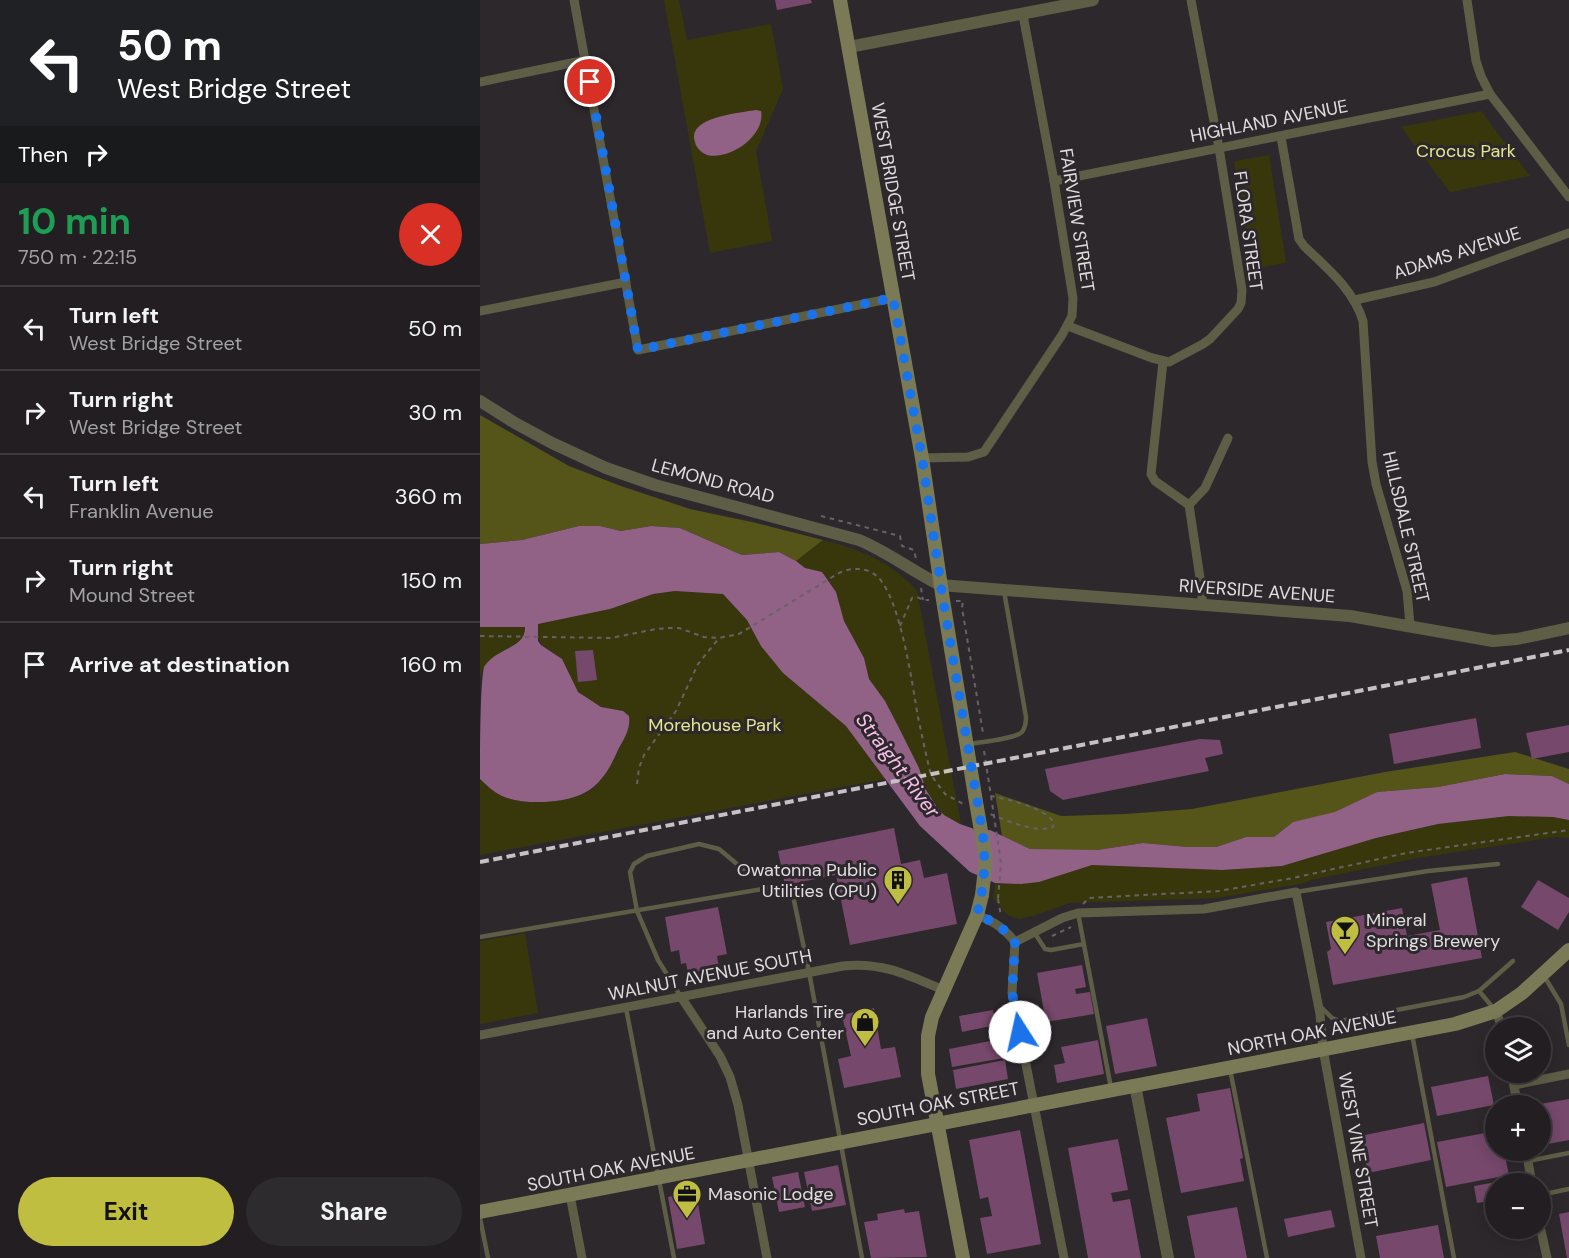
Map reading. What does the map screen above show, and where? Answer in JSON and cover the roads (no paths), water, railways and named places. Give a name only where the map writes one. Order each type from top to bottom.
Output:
[{"type":"main road","name":"WEST BRIDGE STREET","points":[[840,0],[922,458],[974,802],[986,860],[977,915],[932,1017],[927,1055],[936,1123],[963,1258]]},
{"type":"main road","name":"NORTH OAK AVENUE","points":[[1135,1085],[1455,1024],[1496,1011],[1522,993],[1569,950]]},
{"type":"main road","name":"SOUTH OAK STREET","points":[[748,1161],[840,1141],[1135,1085]]},
{"type":"main road","name":"SOUTH OAK AVENUE","points":[[480,1212],[748,1161]]},
{"type":"street","points":[[574,0],[638,350],[893,298]]},
{"type":"street","points":[[849,47],[1094,0]]},
{"type":"street","name":"FLORA STREET","points":[[1163,362],[1173,361],[1203,344],[1241,303],[1242,290],[1219,148],[1191,0]]},
{"type":"street","points":[[1467,0],[1476,60],[1490,93],[1569,196]]},
{"type":"street","name":"FAIRVIEW STREET","points":[[922,458],[968,457],[984,452],[1068,326],[1072,316],[1073,298],[1023,15]]},
{"type":"street","points":[[480,82],[586,60]]},
{"type":"street","name":"HIGHLAND AVENUE","points":[[1054,182],[1490,93]]},
{"type":"street","name":"HILLSDALE STREET","points":[[1281,137],[1299,239],[1350,291],[1363,321],[1372,462],[1376,484],[1407,591],[1410,626]]},
{"type":"street","name":"ADAMS AVENUE","points":[[1355,300],[1434,282],[1569,233]]},
{"type":"street","points":[[480,311],[626,282]]},
{"type":"street","points":[[1068,326],[1163,362],[1151,474],[1155,481],[1189,504],[1202,605]]},
{"type":"street","name":"LEMOND ROAD","points":[[480,401],[552,443],[606,468],[655,485],[859,540],[879,548],[940,585]]},
{"type":"street","points":[[1189,504],[1205,488],[1228,438]]},
{"type":"street","name":"RIVERSIDE AVENUE","points":[[940,585],[1350,616],[1493,641],[1517,639],[1569,628]]},
{"type":"street","points":[[1015,942],[1062,918],[1078,913],[1204,909],[1296,892]]},
{"type":"street","name":"WEST VINE STREET","points":[[1296,892],[1318,1004],[1323,1049],[1361,1258]]},
{"type":"street","points":[[977,915],[1005,929],[1015,942],[1012,993],[1064,1258]]},
{"type":"street","name":"WALNUT AVENUE SOUTH","points":[[480,1035],[860,964],[895,970],[943,990]]},
{"type":"street","points":[[681,997],[720,1056],[730,1077],[738,1106],[767,1258]]},
{"type":"street","points":[[1496,1011],[1498,1017]]},
{"type":"street","points":[[1516,1095],[1514,1085],[1569,1074]]},
{"type":"street","points":[[1135,1085],[1168,1258]]},
{"type":"street","points":[[1528,1161],[1530,1173]]},
{"type":"street","points":[[570,1195],[582,1258]]},
{"type":"street","points":[[1543,1239],[1547,1258]]},
{"type":"lane","points":[[966,745],[1016,736],[1024,729],[1026,717],[1004,591]]},
{"type":"lane","points":[[681,997],[658,960],[637,910],[630,872],[634,864],[646,856],[688,846],[709,845],[718,849],[742,869],[781,866]]},
{"type":"lane","points":[[1296,892],[1428,871],[1498,864]]},
{"type":"lane","points":[[480,938],[768,888],[792,891],[862,1258]]},
{"type":"lane","points":[[1078,913],[1111,1090]]},
{"type":"lane","points":[[1034,932],[1045,949],[1051,951],[1084,944]]},
{"type":"lane","points":[[1318,1004],[1332,1018],[1340,1021],[1464,997],[1479,991],[1513,961]]},
{"type":"lane","points":[[1543,974],[1561,1004],[1569,1045]]},
{"type":"lane","points":[[1479,991],[1496,1011]]},
{"type":"lane","points":[[626,1008],[674,1258]]},
{"type":"lane","points":[[1412,1032],[1454,1258]]},
{"type":"lane","points":[[1230,1067],[1268,1258]]},
{"type":"lane","points":[[1551,1157],[1569,1153]]},
{"type":"lane","points":[[1551,1193],[1569,1189]]},
{"type":"lane","points":[[480,1218],[488,1258]]},
{"type":"water","points":[[761,111],[758,129],[744,144],[736,150],[716,156],[701,152],[695,142],[694,134],[698,127],[716,118]]},
{"type":"water","name":"Straight River","points":[[579,526],[600,526],[621,531],[651,526],[680,528],[742,555],[779,552],[805,568],[822,572],[836,592],[844,621],[864,658],[869,679],[885,701],[919,768],[926,790],[937,807],[944,815],[960,824],[980,831],[990,830],[1030,849],[1097,850],[1143,843],[1216,847],[1246,837],[1274,837],[1293,822],[1335,812],[1377,792],[1438,787],[1505,774],[1552,776],[1569,784],[1569,820],[1553,817],[1509,816],[1438,824],[1376,838],[1282,866],[1222,870],[1092,865],[1039,882],[995,883],[970,872],[920,826],[846,726],[783,673],[761,646],[747,620],[723,594],[675,591],[653,594],[610,609],[538,624],[538,641],[562,659],[578,692],[601,707],[623,711],[629,716],[629,725],[625,738],[607,771],[592,788],[573,797],[548,802],[511,799],[496,793],[480,779],[483,676],[484,667],[489,660],[521,640],[525,627],[480,627],[480,544],[522,540]]},
{"type":"railway","points":[[480,862],[1569,650]]},
{"type":"place","name":"Owatonna Public Utilities (OPU)","points":[[898,906]]},
{"type":"place","name":"Mineral Springs Brewery","points":[[1345,956]]},
{"type":"place","name":"Harlands Tire and Auto Center","points":[[865,1048]]},
{"type":"place","name":"Masonic Lodge","points":[[687,1220]]},
{"type":"park label","name":"Crocus Park","points":[[1466,151]]},
{"type":"park label","name":"Morehouse Park","points":[[715,725]]}]
